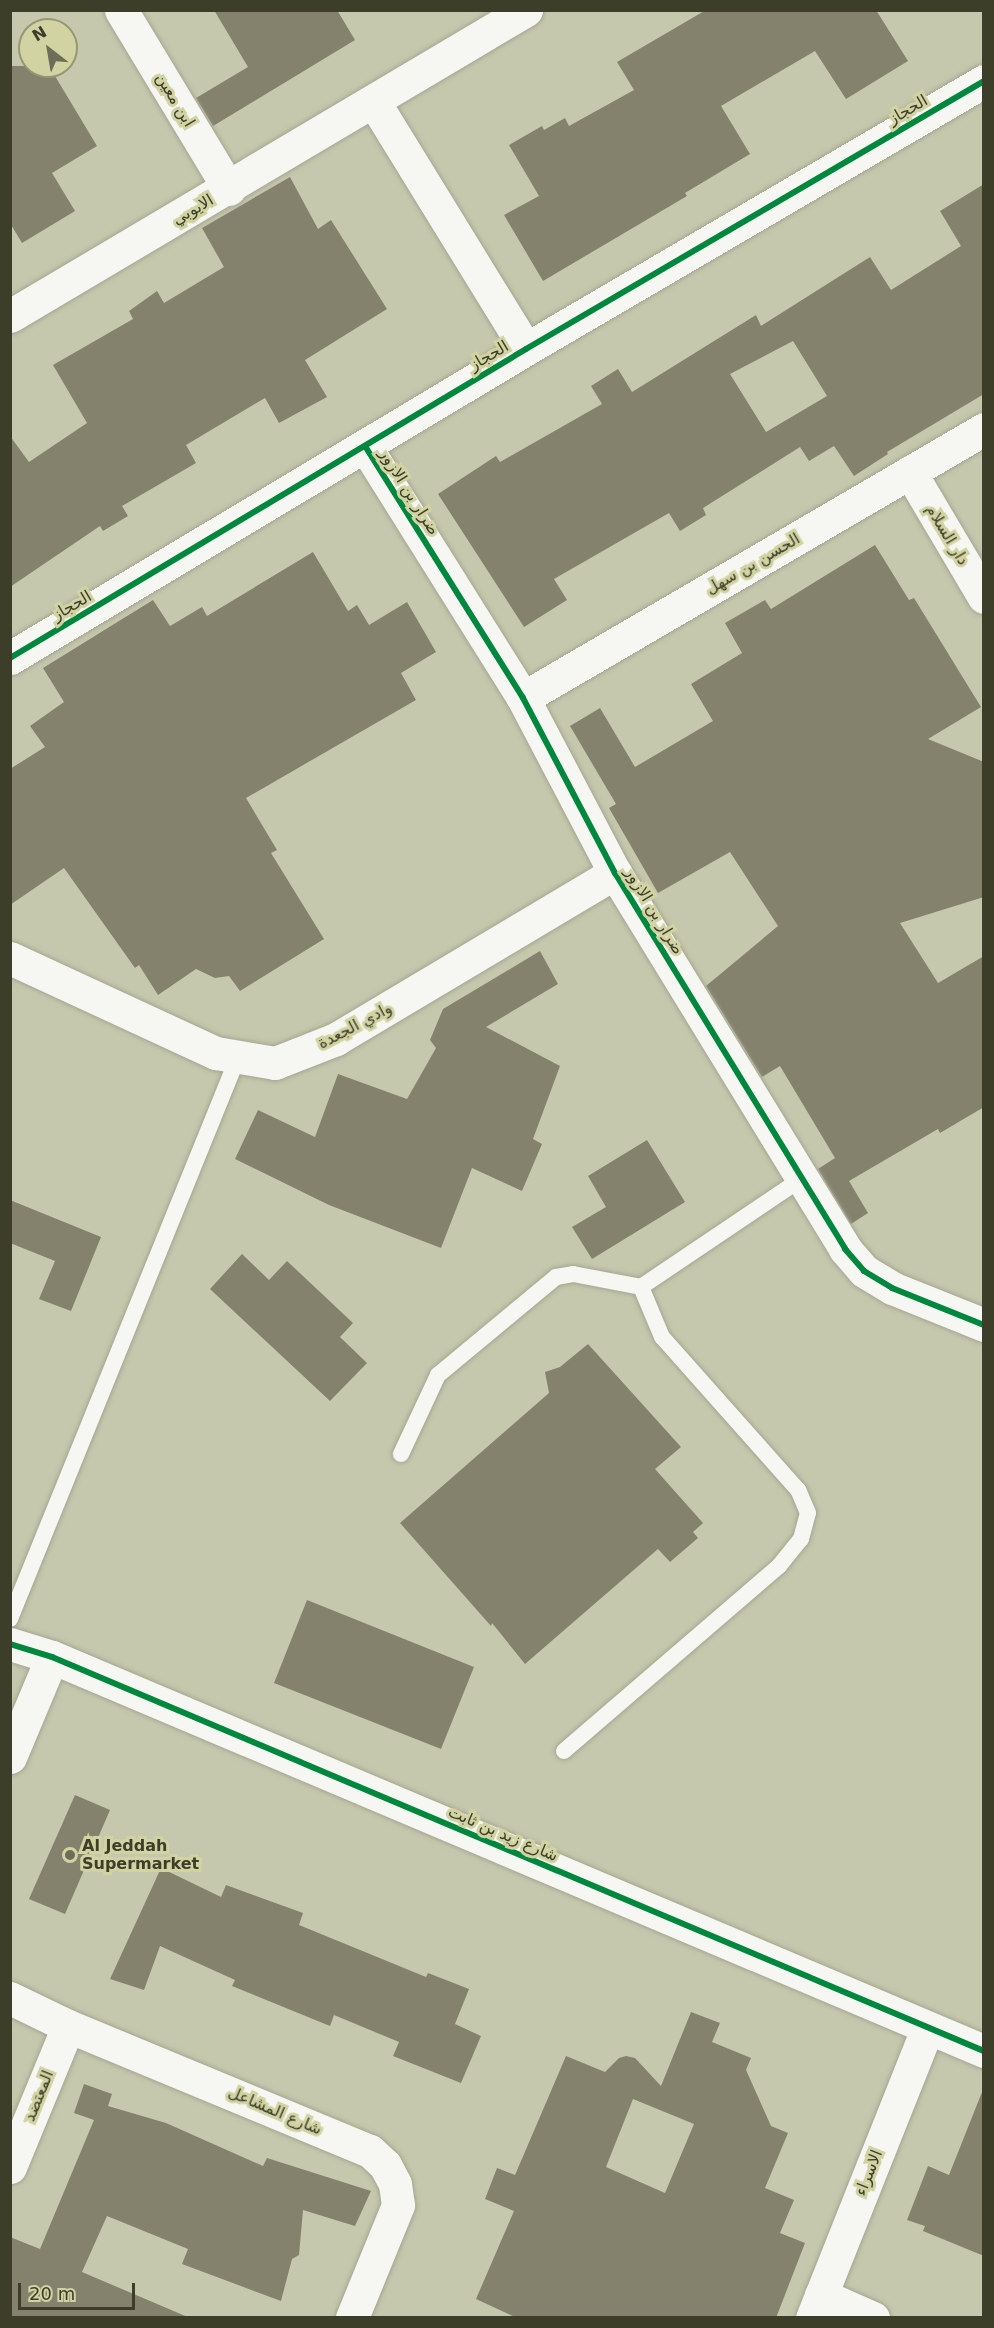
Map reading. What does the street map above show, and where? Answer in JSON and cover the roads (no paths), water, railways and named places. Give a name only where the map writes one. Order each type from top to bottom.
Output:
[{"type":"street","name":"ابن معين","points":[[121,10],[229,189]]},
{"type":"street","name":"الايوبي","points":[[10,316],[229,189],[526,10]]},
{"type":"street","name":"الحجاز","points":[[10,658],[526,349],[984,81]]},
{"type":"street","points":[[374,102],[526,349]]},
{"type":"street","name":"الحسن بن سهل","points":[[523,698],[984,429]]},
{"type":"street","name":"ضرار بن الازور","points":[[365,446],[523,698],[615,873],[845,1249],[864,1271],[892,1288],[984,1325]]},
{"type":"street","name":"دار السلام","points":[[910,472],[984,597]]},
{"type":"street","name":"وادي الجعدة","points":[[10,958],[216,1053],[275,1063],[336,1039],[615,873]]},
{"type":"street","name":"شارع زيد بن ثابت","points":[[10,1644],[52,1657],[927,2029],[984,2051]]},
{"type":"street","points":[[10,1757],[52,1657]]},
{"type":"street","name":"شارع المشاعل","points":[[10,1998],[68,2026],[370,2151],[385,2165],[395,2184],[398,2205],[352,2318]]},
{"type":"street","name":"المعتضد","points":[[10,2167],[68,2026]]},
{"type":"street","name":"الاسراء","points":[[816,2306],[927,2029]]},
{"type":"street","points":[[816,2306],[873,2318]]},
{"type":"lane","points":[[10,1619],[238,1057]]},
{"type":"lane","points":[[401,1454],[438,1375],[556,1277],[573,1274],[641,1287],[801,1179]]},
{"type":"lane","points":[[564,1751],[778,1566],[801,1539],[808,1513],[798,1490],[662,1337],[641,1287]]},
{"type":"place","name":"Al Jeddah Supermarket","points":[[70,1855]]}]
